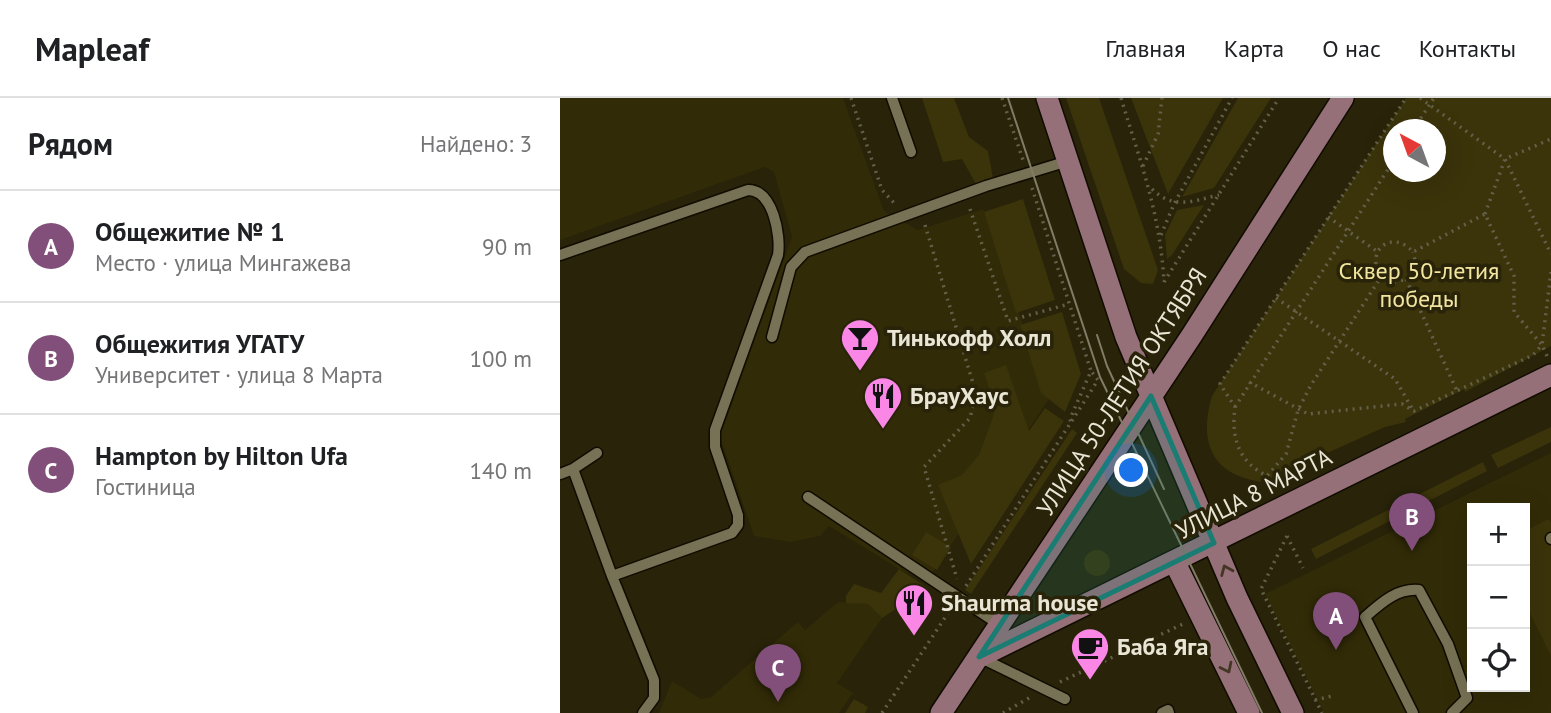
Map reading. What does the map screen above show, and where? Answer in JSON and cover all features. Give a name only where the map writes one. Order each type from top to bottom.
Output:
[{"type":"main road","points":[[1047,98],[1126,337],[1237,597],[1293,713]]},
{"type":"main road","name":"УЛИЦА 50-ЛЕТИЯ ОКТЯБРЯ","points":[[941,713],[1151,396],[1343,98]]},
{"type":"main road","name":"УЛИЦА 8 МАРТА","points":[[979,657],[1551,376]]},
{"type":"main road","points":[[1175,563],[1249,713]]},
{"type":"lane","points":[[892,98],[911,152]]},
{"type":"lane","points":[[772,337],[791,267],[805,252],[1068,161]]},
{"type":"lane","points":[[560,255],[748,190],[757,191],[765,197],[779,237],[778,255],[715,430],[715,447],[738,515],[736,529],[727,536],[612,576]]},
{"type":"lane","points":[[560,474],[573,470],[597,453]]},
{"type":"lane","points":[[573,470],[654,680],[654,698],[643,713]]},
{"type":"lane","points":[[808,497],[960,595],[1000,625]]},
{"type":"lane","points":[[1413,713],[1365,617],[1386,599],[1406,589],[1419,590],[1448,644],[1467,698],[1452,713]]},
{"type":"lane","points":[[979,657],[1065,699]]},
{"type":"lane","points":[[1162,713],[1168,710],[1169,713]]},
{"type":"path","points":[[850,98],[882,190],[906,215]]},
{"type":"path","points":[[1002,98],[1028,174]]},
{"type":"path","points":[[1121,98],[1150,188],[1161,235],[1164,282],[1279,98]]},
{"type":"path","points":[[1142,167],[1158,134],[1162,98]]},
{"type":"path","points":[[1161,235],[1174,204],[1232,98]]},
{"type":"path","points":[[1235,407],[1220,384],[1406,98]]},
{"type":"path","points":[[1420,98],[1505,159],[1551,254]]},
{"type":"path","points":[[1420,119],[1434,98]]},
{"type":"path","points":[[1413,252],[1485,214],[1505,159],[1551,139]]},
{"type":"path","points":[[1381,277],[1311,385],[1298,410],[1286,454],[1266,476],[1248,467],[1235,443],[1232,426],[1235,407],[1383,177]]},
{"type":"path","points":[[882,713],[928,646],[1098,380],[1091,371],[1032,187],[1020,191]]},
{"type":"path","points":[[1150,188],[1162,199],[1174,204],[1219,195]]},
{"type":"path","points":[[958,213],[982,204]]},
{"type":"path","points":[[970,209],[1008,321],[1069,304]]},
{"type":"path","points":[[1485,214],[1514,276],[1514,312],[1542,345],[1551,365]]},
{"type":"path","points":[[1328,217],[1378,251]]},
{"type":"path","points":[[934,221],[922,225],[976,393],[970,418],[924,467],[960,595]]},
{"type":"path","points":[[1396,241],[1413,252],[1416,264],[1406,279],[1396,282],[1381,277],[1374,264],[1378,251],[1386,243],[1396,241]]},
{"type":"path","points":[[1414,411],[1533,355],[1542,345],[1551,272]]},
{"type":"path","points":[[1406,279],[1457,391]]},
{"type":"path","points":[[1276,298],[1295,314],[1395,379],[1414,411]]},
{"type":"path","points":[[1071,424],[1070,419],[1091,371]]},
{"type":"path","points":[[1250,382],[1308,414],[1402,404],[1414,411]]},
{"type":"path","points":[[1303,568],[1287,536],[1261,589],[1322,713]]},
{"type":"path","points":[[1003,713],[1044,690],[1187,622]]},
{"type":"path","points":[[1315,700],[1332,696]]},
{"type":"highlighted area","points":[[1151,396],[1214,543],[979,657]]},
{"type":"shaded area","points":[[560,98],[843,98],[884,211],[918,230],[983,209],[1049,399],[927,581],[899,569],[829,526],[820,536],[790,542],[754,536],[720,437],[792,237],[774,172],[765,167],[560,240]]},
{"type":"shaded area","points":[[1551,453],[1551,713],[1324,713],[1265,594]]},
{"type":"shaded area","points":[[838,602],[868,604],[882,618],[837,683],[853,693],[839,713],[659,713],[672,681],[701,699],[711,697],[798,622],[805,630]]},
{"type":"green space","points":[[922,98],[954,98],[969,137],[988,151],[993,178],[976,184],[962,159],[943,162]]},
{"type":"green space","points":[[1066,98],[1099,98],[1158,270],[1153,284],[1141,283],[1124,269]]},
{"type":"green space","points":[[1131,98],[1223,98],[1168,194]]},
{"type":"green space","points":[[1238,98],[1271,98],[1214,188],[1182,197]]},
{"type":"green space","name":"Сквер 50-летия победы","points":[[1406,98],[1551,98],[1551,346],[1465,392],[1464,389],[1405,419],[1406,422],[1385,427],[1263,482],[1246,479],[1221,465],[1209,442],[1208,413],[1212,396],[1383,133],[1383,182],[1446,182],[1446,119],[1392,119]]},
{"type":"green space","points":[[1023,199],[1055,300],[1016,313],[984,212]]},
{"type":"green space","points":[[1204,205],[1167,259],[1165,235],[1177,210]]},
{"type":"green space","points":[[1062,312],[1081,374],[1065,412],[1041,393],[1020,325]]},
{"type":"green space","points":[[1006,365],[1029,431],[1045,408],[1064,421],[971,564],[938,485],[962,475],[979,455],[994,414],[994,402],[984,373]]},
{"type":"green space","points":[[1551,427],[1551,442],[1498,468],[1491,455]]},
{"type":"green space","points":[[1072,429],[1077,433],[971,594],[965,590]]},
{"type":"green space","points":[[1483,462],[1487,471],[1316,559],[1311,549]]},
{"type":"green space","points":[[1549,519],[1551,523],[1551,656],[1530,613],[1530,528]]},
{"type":"green space","points":[[926,532],[951,547],[937,570],[912,555]]},
{"type":"green space","points":[[1097,550],[1106,554],[1110,563],[1106,572],[1097,576],[1088,572],[1084,563],[1088,554]]},
{"type":"green space","points":[[899,569],[928,588],[882,618],[868,604],[846,603],[846,596],[854,584],[881,593]]},
{"type":"green space","points":[[854,699],[868,707],[865,713],[845,713]]},
{"type":"tram line","points":[[1008,98],[1100,377],[1262,713]]},
{"type":"tram line","points":[[1097,335],[1107,366],[1164,489]]},
{"type":"place","name":"Тинькофф Холл","points":[[860,372]]},
{"type":"place","name":"БрауХаус","points":[[883,430]]},
{"type":"place","name":"Общежития УГАТУ","points":[[1412,551]]},
{"type":"place","name":"Shaurma house","points":[[914,637]]},
{"type":"place","name":"Общежитие № 1","points":[[1336,650]]},
{"type":"place","name":"Баба Яга","points":[[1090,681]]},
{"type":"place","name":"Hampton by Hilton Ufa","points":[[778,702]]}]
